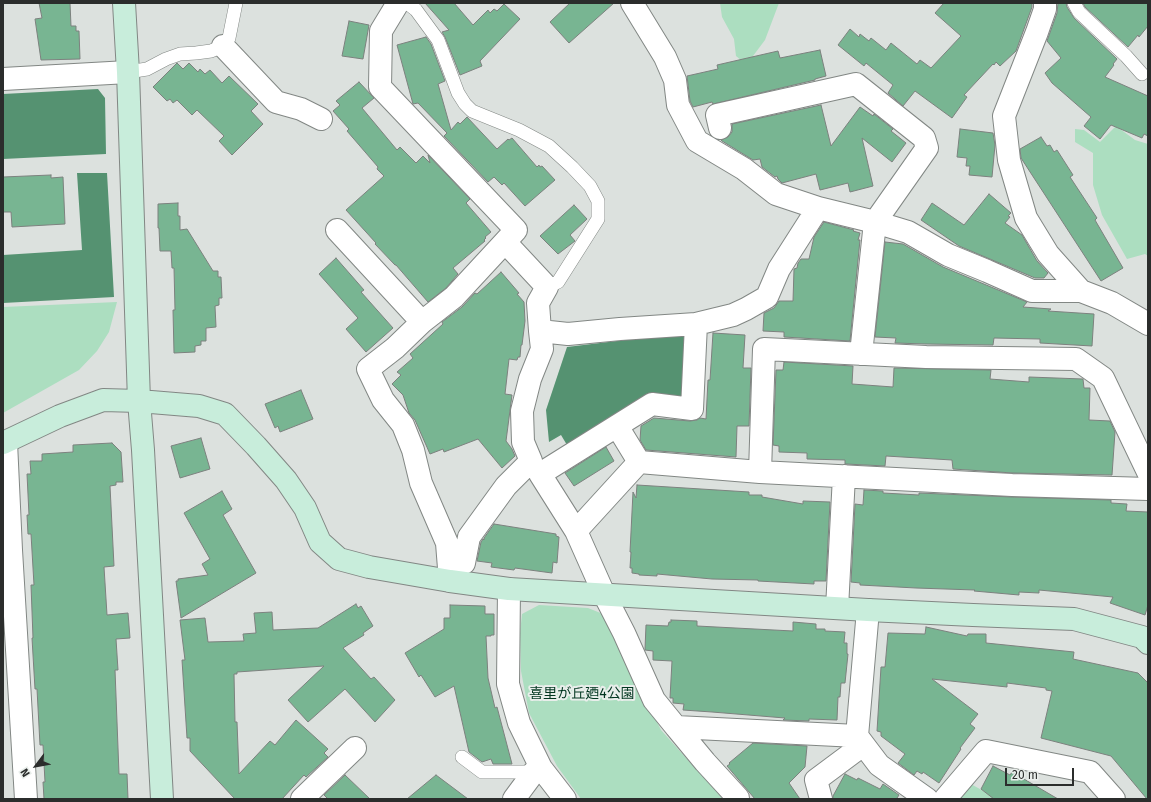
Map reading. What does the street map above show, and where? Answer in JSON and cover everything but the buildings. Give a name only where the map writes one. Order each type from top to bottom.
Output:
[{"type":"street","points":[[124,3],[128,72],[139,401],[162,799]]},
{"type":"street","points":[[398,3],[381,31],[380,87],[516,230],[454,297],[422,322],[395,348],[368,369],[383,400],[403,425],[412,450],[420,483],[447,543],[450,581]]},
{"type":"street","points":[[632,3],[666,57],[675,80],[678,105],[698,141],[744,169],[776,194],[818,208],[908,232],[948,255],[1032,291],[1080,291],[1112,303],[1148,324]]},
{"type":"street","points":[[1045,3],[1045,9],[1004,116],[1009,160],[1026,218],[1048,254],[1080,291]]},
{"type":"street","points":[[223,46],[276,102],[301,109],[321,120]]},
{"type":"street","points":[[3,79],[128,72]]},
{"type":"street","points":[[720,128],[717,115],[856,84],[924,138],[927,148],[875,222],[861,354]]},
{"type":"street","points":[[540,331],[568,334],[696,324],[733,315],[767,297],[779,269],[818,208]]},
{"type":"street","points":[[337,230],[422,322]]},
{"type":"street","points":[[464,564],[468,537],[506,486],[530,462],[523,442],[522,411],[530,379],[542,349],[538,303],[547,287],[505,242]]},
{"type":"street","points":[[696,324],[692,409],[652,404],[540,474],[576,531],[654,700],[705,762],[738,798]]},
{"type":"street","points":[[760,472],[764,349],[926,357],[1076,359],[1103,378],[1148,472]]},
{"type":"street","points":[[26,799],[7,552],[5,442],[60,416],[103,400],[139,401],[199,406],[225,414],[286,480],[305,508],[320,542],[339,559],[369,567],[450,581],[509,589],[868,610],[1074,618],[1146,637]]},
{"type":"street","points":[[617,426],[639,462]]},
{"type":"street","points":[[639,462],[760,472],[1012,485],[1148,489]]},
{"type":"street","points":[[576,531],[639,462]]},
{"type":"street","points":[[836,608],[844,476]]},
{"type":"street","points":[[509,589],[508,684],[519,723],[538,770],[565,799]]},
{"type":"street","points":[[868,610],[860,740],[879,765],[927,799]]},
{"type":"street","points":[[676,727],[860,740]]},
{"type":"street","points":[[822,799],[816,780],[860,740]]},
{"type":"street","points":[[302,799],[356,748]]},
{"type":"street","points":[[945,799],[986,751],[1090,772],[1114,799]]},
{"type":"street","points":[[514,799],[538,770]]},
{"type":"lane","points":[[128,72],[147,69],[166,59],[180,54],[211,51],[223,46],[229,38],[236,3]]},
{"type":"lane","points":[[407,3],[416,10],[438,40],[458,93],[465,104],[472,111],[519,130],[548,146],[572,167],[590,186],[598,201],[598,219],[558,282],[547,287]]},
{"type":"lane","points":[[1074,3],[1079,12],[1126,56],[1142,74]]},
{"type":"lane","points":[[462,757],[482,772],[538,770]]},
{"type":"green space","points":[[720,3],[779,3],[765,40],[750,60],[742,61],[736,56],[734,39],[722,17]]},
{"type":"green space","points":[[1116,126],[1135,140],[1148,144],[1148,256],[1145,254],[1127,259],[1102,215],[1093,185],[1093,153],[1075,142],[1075,129],[1084,130],[1100,142]]},
{"type":"green space","points":[[117,302],[109,332],[97,351],[79,370],[3,413],[3,307]]},
{"type":"green space","name":"喜里が丘廼4公園","points":[[539,605],[588,608],[603,614],[661,730],[721,797],[721,799],[581,799],[557,766],[529,713],[521,671],[520,633],[522,614]]},
{"type":"green space","points":[[969,783],[998,799],[957,799]]},
{"type":"shaded area","points":[[98,89],[105,98],[106,154],[3,159],[3,94]]},
{"type":"shaded area","points":[[77,173],[107,173],[114,297],[3,303],[3,255],[82,250]]},
{"type":"shaded area","points":[[691,332],[687,401],[570,450],[561,435],[549,442],[546,410],[567,347]]}]
